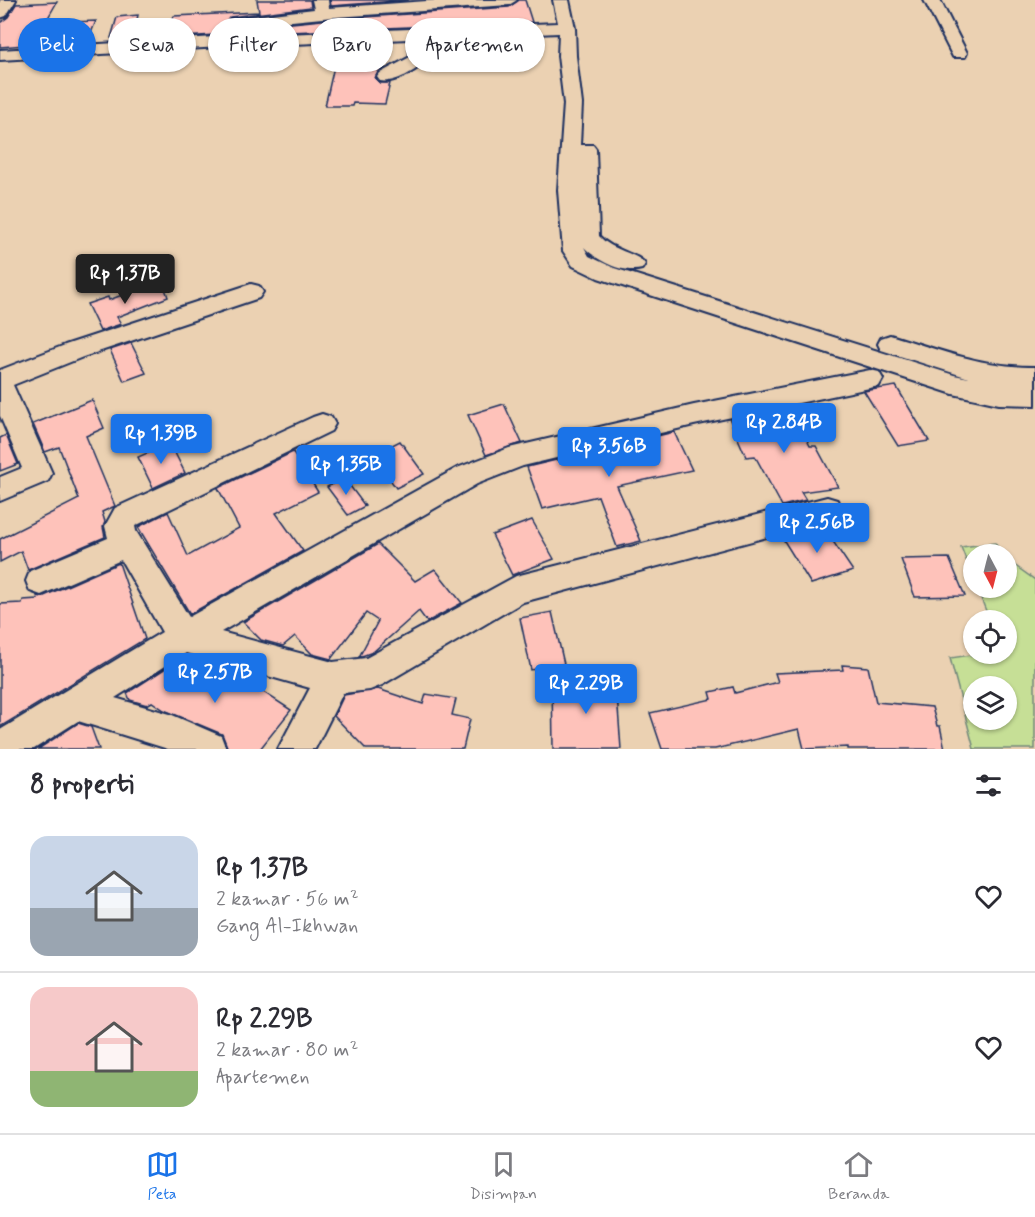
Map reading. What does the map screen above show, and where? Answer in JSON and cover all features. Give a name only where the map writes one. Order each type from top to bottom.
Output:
[{"type":"street","points":[[0,13],[8,0]]},
{"type":"street","points":[[257,18],[321,6],[509,0]]},
{"type":"street","points":[[561,0],[567,28],[567,56],[576,68]]},
{"type":"street","points":[[578,0],[576,68],[579,115],[568,190],[574,251],[581,261],[606,273],[980,381],[999,394],[1035,395]]},
{"type":"street","points":[[932,0],[959,53]]},
{"type":"street","points":[[545,29],[567,28]]},
{"type":"street","points":[[299,39],[405,34]]},
{"type":"street","points":[[0,55],[208,43]]},
{"type":"street","points":[[386,77],[405,67]]},
{"type":"street","points":[[0,380],[74,351],[251,292]]},
{"type":"street","points":[[980,381],[1009,376],[1035,376]]},
{"type":"street","points":[[2,749],[183,637],[467,476],[519,456],[694,415],[870,379]]},
{"type":"street","points":[[0,385],[38,472],[0,489]]},
{"type":"street","points":[[322,424],[125,517],[120,526],[121,534],[183,637],[333,678],[370,674],[516,590],[827,509]]},
{"type":"street","points":[[41,581],[126,544]]},
{"type":"street","points":[[296,749],[333,678]]},
{"type":"street","points":[[74,703],[171,732],[208,749]]},
{"type":"green space","points":[[1017,567],[1035,580],[1035,749],[974,749],[969,730],[1017,730],[1017,676],[963,676],[963,707],[950,658],[963,656],[963,664],[1017,664],[1017,610],[986,610],[981,598],[1017,598]]},
{"type":"building","points":[[257,0],[310,0],[311,7],[229,18],[208,18],[208,35],[196,36],[196,18],[173,18],[174,16],[259,12]]},
{"type":"building","points":[[330,0],[409,0],[331,6]]},
{"type":"building","points":[[519,0],[525,0],[531,18],[405,18],[405,27],[393,28],[393,18],[351,18],[509,7]]},
{"type":"building","points":[[57,2],[48,18],[18,18],[18,46],[0,47],[0,23],[8,17],[16,4]]},
{"type":"building","points":[[138,15],[137,18],[117,17]]},
{"type":"building","points":[[311,21],[311,31],[299,32],[299,22]]},
{"type":"building","points":[[333,72],[378,72],[375,78],[380,83],[390,83],[385,104],[353,103],[352,106],[325,106]]},
{"type":"building","points":[[162,280],[168,297],[117,317],[121,324],[100,331],[87,304],[108,297],[109,300]]},
{"type":"building","points":[[131,343],[146,373],[124,381],[110,350]]},
{"type":"building","points":[[896,386],[929,441],[898,446],[864,391]]},
{"type":"building","points":[[92,400],[104,428],[86,436],[115,506],[102,512],[105,537],[28,570],[21,551],[0,562],[0,539],[79,499],[59,447],[45,452],[33,424]]},
{"type":"building","points":[[504,404],[522,443],[486,455],[468,415]]},
{"type":"building","points":[[791,407],[810,446],[816,446],[838,487],[801,492],[806,500],[782,506],[755,456],[746,457],[730,420]]},
{"type":"building","points":[[674,432],[692,470],[617,486],[641,541],[617,547],[598,496],[542,509],[527,467]]},
{"type":"building","points":[[6,435],[18,464],[0,471],[0,438]]},
{"type":"building","points":[[400,441],[424,474],[396,488],[373,455]]},
{"type":"building","points":[[170,443],[185,473],[153,488],[138,457]]},
{"type":"building","points":[[293,452],[318,492],[276,513],[303,551],[190,614],[138,527],[168,512],[188,556],[239,528],[218,488]]},
{"type":"building","points":[[344,478],[365,506],[348,515],[327,487]]},
{"type":"building","points":[[532,520],[554,559],[512,575],[492,535]]},
{"type":"building","points":[[822,525],[853,571],[811,584],[781,536]]},
{"type":"building","points":[[378,544],[415,581],[435,569],[462,603],[427,622],[419,611],[373,652],[359,657],[378,621],[366,613],[331,659],[312,654],[295,636],[283,646],[261,640],[243,622]]},
{"type":"building","points":[[949,558],[963,596],[915,597],[901,559]]},
{"type":"building","points":[[119,563],[145,639],[0,727],[0,604],[22,603],[23,600],[38,599],[37,596],[42,597]]},
{"type":"building","points":[[552,612],[564,664],[531,670],[520,618]]},
{"type":"building","points":[[186,655],[206,688],[225,667],[291,710],[260,749],[228,749],[222,734],[164,710],[152,702],[147,705],[130,700],[127,693]]},
{"type":"building","points":[[842,665],[868,667],[876,702],[932,707],[937,726],[940,726],[945,749],[848,749],[848,747],[804,749],[799,729],[715,749],[662,749],[650,713],[712,699],[710,692],[733,687],[735,693],[778,682],[775,673],[843,670]]},
{"type":"building","points":[[552,681],[616,681],[621,749],[553,749]]},
{"type":"building","points":[[378,689],[423,704],[426,694],[456,699],[452,715],[470,719],[463,749],[366,749],[334,716],[344,695]]},
{"type":"building","points":[[78,723],[91,727],[99,749],[38,749]]}]
